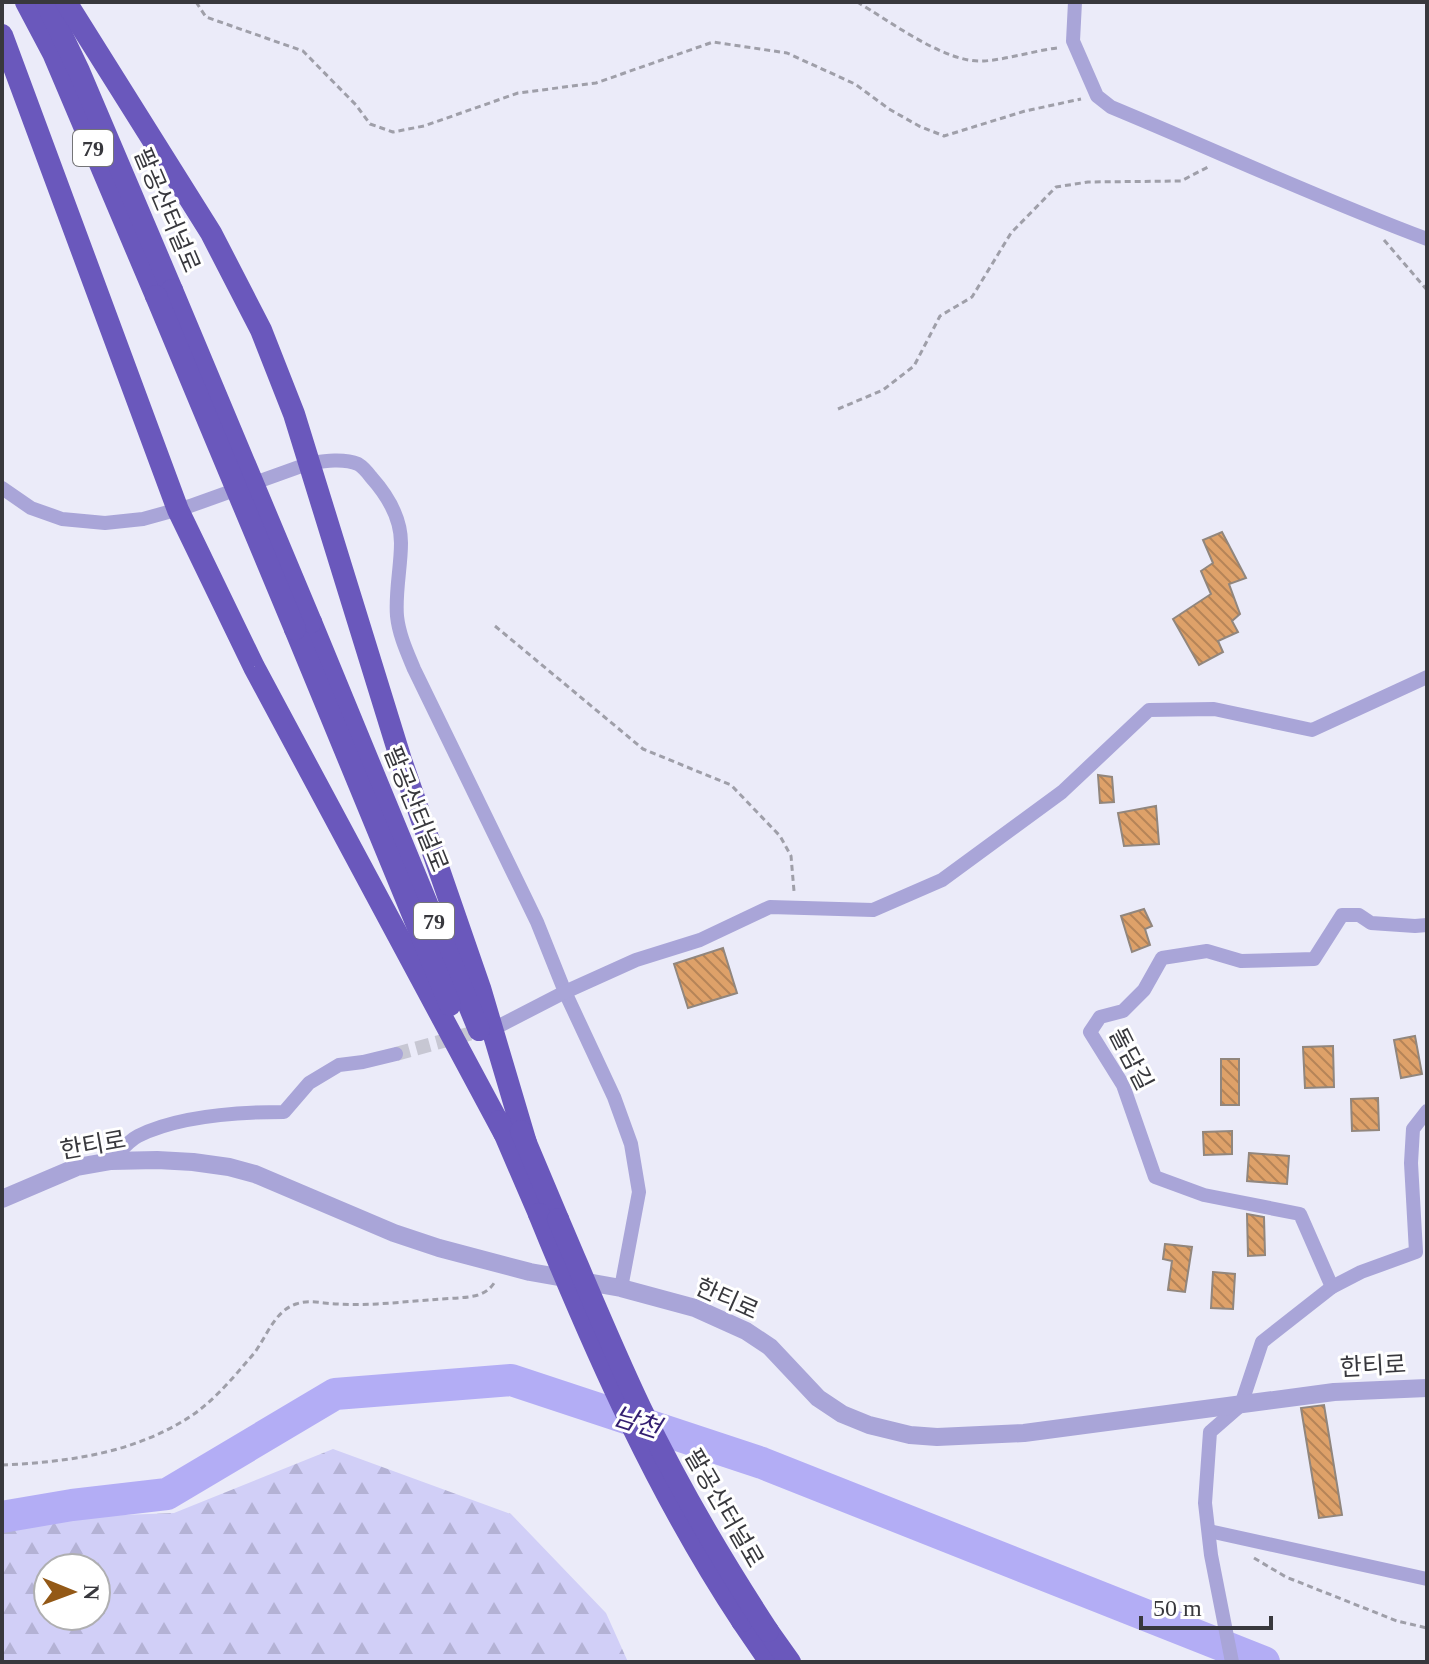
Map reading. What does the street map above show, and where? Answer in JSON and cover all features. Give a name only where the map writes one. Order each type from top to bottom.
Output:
[{"type":"highway","name":"팔공산터널로","points":[[26,2],[53,53],[164,293]]},
{"type":"highway","name":"팔공산터널로","points":[[46,2],[79,71],[164,293],[303,625],[526,1143],[580,1312],[633,1427],[685,1528],[770,1662]]},
{"type":"highway","points":[[66,2],[211,233],[261,330],[310,463],[401,760],[480,988],[526,1143]]},
{"type":"highway","points":[[2,35],[178,510],[254,667],[504,1133]]},
{"type":"highway","name":"팔공산터널로","points":[[303,625],[367,806],[504,1133],[669,1465],[727,1569],[790,1662]]},
{"type":"street","points":[[1075,2],[1074,46],[1097,96],[1111,107],[1427,239]]},
{"type":"street","points":[[2,488],[31,508],[62,519],[105,523],[143,519],[178,510],[310,463],[339,461],[359,465],[382,490],[393,506],[399,526],[397,616],[401,637],[537,922],[565,992],[614,1097],[631,1144],[639,1192],[621,1288]]},
{"type":"street","points":[[499,1026],[636,960],[700,940],[770,907],[873,910],[942,880],[1062,792],[1149,710],[1214,709],[1312,730],[1427,677]]},
{"type":"street","name":"돌담길","points":[[1332,1287],[1300,1214],[1204,1195],[1155,1177],[1123,1085],[1090,1032],[1100,1017],[1123,1011],[1144,990],[1162,958],[1207,951],[1241,961],[1314,959],[1342,915],[1359,915],[1371,923],[1427,925]]},
{"type":"street","points":[[111,1161],[135,1137],[170,1124],[237,1112],[284,1112],[309,1083],[339,1065],[396,1054]]},
{"type":"street","points":[[1232,1662],[1211,1555],[1205,1503],[1210,1432],[1241,1405],[1262,1342],[1332,1287],[1361,1272],[1416,1252],[1411,1163],[1413,1129],[1427,1111]]},
{"type":"street","name":"한티로","points":[[2,1199],[77,1167],[111,1161],[157,1160],[229,1167],[255,1174],[394,1233],[451,1252],[504,1266],[621,1288],[695,1308],[746,1331],[770,1347],[818,1398],[842,1414],[869,1425],[910,1435],[937,1437],[1024,1433],[1334,1392],[1427,1388]]},
{"type":"street","points":[[1209,1531],[1427,1579]]},
{"type":"path","points":[[196,2],[206,17],[303,51],[356,105],[370,124],[393,132],[424,126],[518,93],[596,83],[713,42],[787,53],[855,84],[889,109],[944,136],[1025,111],[1097,96]]},
{"type":"path","points":[[857,2],[935,48],[961,59],[983,61],[1074,46]]},
{"type":"path","points":[[838,409],[883,390],[914,366],[940,316],[972,297],[1011,233],[1056,187],[1088,182],[1181,181],[1229,156]]},
{"type":"path","points":[[1364,215],[1427,290]]},
{"type":"path","points":[[495,626],[643,749],[731,785],[780,836],[791,856],[795,908]]},
{"type":"path","points":[[2,1465],[103,1454],[165,1430],[217,1395],[257,1351],[279,1314],[300,1302],[365,1304],[479,1294],[491,1288],[504,1266]]},
{"type":"path","points":[[1248,1554],[1286,1577],[1397,1621],[1427,1628]]},
{"type":"green space","points":[[333,1449],[511,1514],[606,1613],[628,1662],[2,1662],[2,1529],[21,1519],[174,1513]]},
{"type":"building","points":[[1222,532],[1246,578],[1229,584],[1240,614],[1232,621],[1238,632],[1218,641],[1223,652],[1199,665],[1173,619],[1211,594],[1201,571],[1213,563],[1203,540]]},
{"type":"building","points":[[1098,775],[1112,777],[1114,802],[1100,803]]},
{"type":"building","points":[[1156,806],[1159,844],[1124,846],[1118,813]]},
{"type":"building","points":[[1144,909],[1152,926],[1145,929],[1150,945],[1132,952],[1121,916]]},
{"type":"building","points":[[723,948],[737,993],[688,1008],[674,964]]},
{"type":"building","points":[[1415,1036],[1422,1074],[1401,1078],[1394,1040]]},
{"type":"building","points":[[1333,1046],[1334,1087],[1305,1088],[1303,1047]]},
{"type":"building","points":[[1221,1059],[1239,1059],[1239,1105],[1221,1105]]},
{"type":"building","points":[[1378,1098],[1379,1130],[1352,1131],[1351,1099]]},
{"type":"building","points":[[1232,1131],[1232,1154],[1204,1155],[1203,1132]]},
{"type":"building","points":[[1249,1153],[1289,1156],[1287,1184],[1247,1181]]},
{"type":"building","points":[[1247,1214],[1264,1217],[1265,1255],[1248,1256]]},
{"type":"building","points":[[1165,1244],[1192,1247],[1185,1292],[1168,1290],[1172,1261],[1163,1259]]},
{"type":"building","points":[[1213,1272],[1235,1274],[1233,1309],[1211,1308]]},
{"type":"building","points":[[1324,1405],[1342,1515],[1319,1518],[1301,1408]]},
{"type":"waterway","name":"남천","points":[[2,1517],[167,1494],[335,1394],[511,1380],[762,1463],[1264,1662]]},
{"type":"tunnel","points":[[396,1054],[487,1029]]}]
